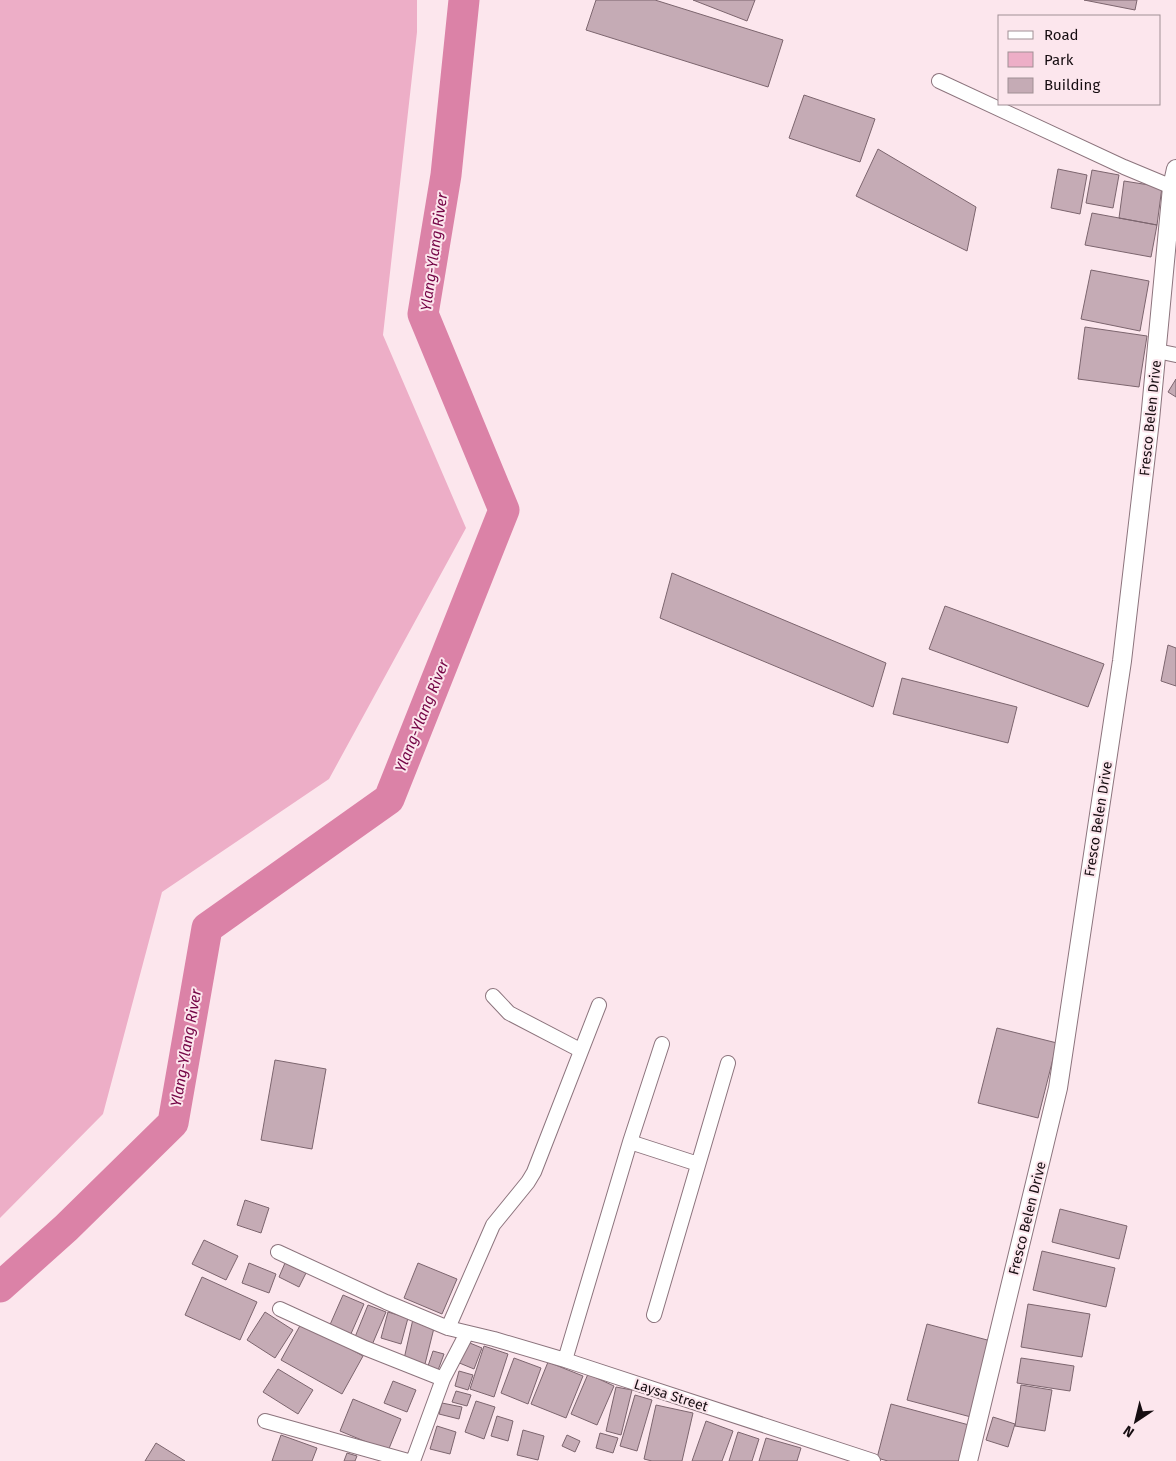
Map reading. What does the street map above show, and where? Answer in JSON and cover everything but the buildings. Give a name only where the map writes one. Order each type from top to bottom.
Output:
[{"type":"street","points":[[939,81],[1124,167],[1172,186]]},
{"type":"street","name":"Fresco Belen Drive","points":[[968,1461],[1058,1088],[1122,662],[1157,351],[1172,186],[1176,169]]},
{"type":"street","points":[[1157,351],[1176,355]]},
{"type":"street","points":[[493,996],[509,1013],[580,1050]]},
{"type":"street","points":[[448,1328],[494,1225],[534,1172],[599,1005]]},
{"type":"street","points":[[565,1360],[630,1142],[662,1044]]},
{"type":"street","points":[[654,1316],[728,1062]]},
{"type":"street","points":[[630,1142],[698,1164]]},
{"type":"street","name":"Laysa Street","points":[[278,1252],[386,1302],[448,1328],[565,1360],[873,1461]]},
{"type":"street","points":[[280,1309],[365,1348],[444,1379]]},
{"type":"street","points":[[413,1461],[444,1379],[467,1333]]},
{"type":"street","points":[[265,1421],[408,1461]]},
{"type":"green space","points":[[0,0],[417,0],[417,32],[383,335],[466,528],[329,779],[162,892],[103,1114],[0,1218]]},
{"type":"waterway","name":"Ylang-Ylang River","points":[[0,1287],[66,1228],[173,1123],[207,928],[389,799],[504,510],[423,314],[446,175],[464,0]]}]
